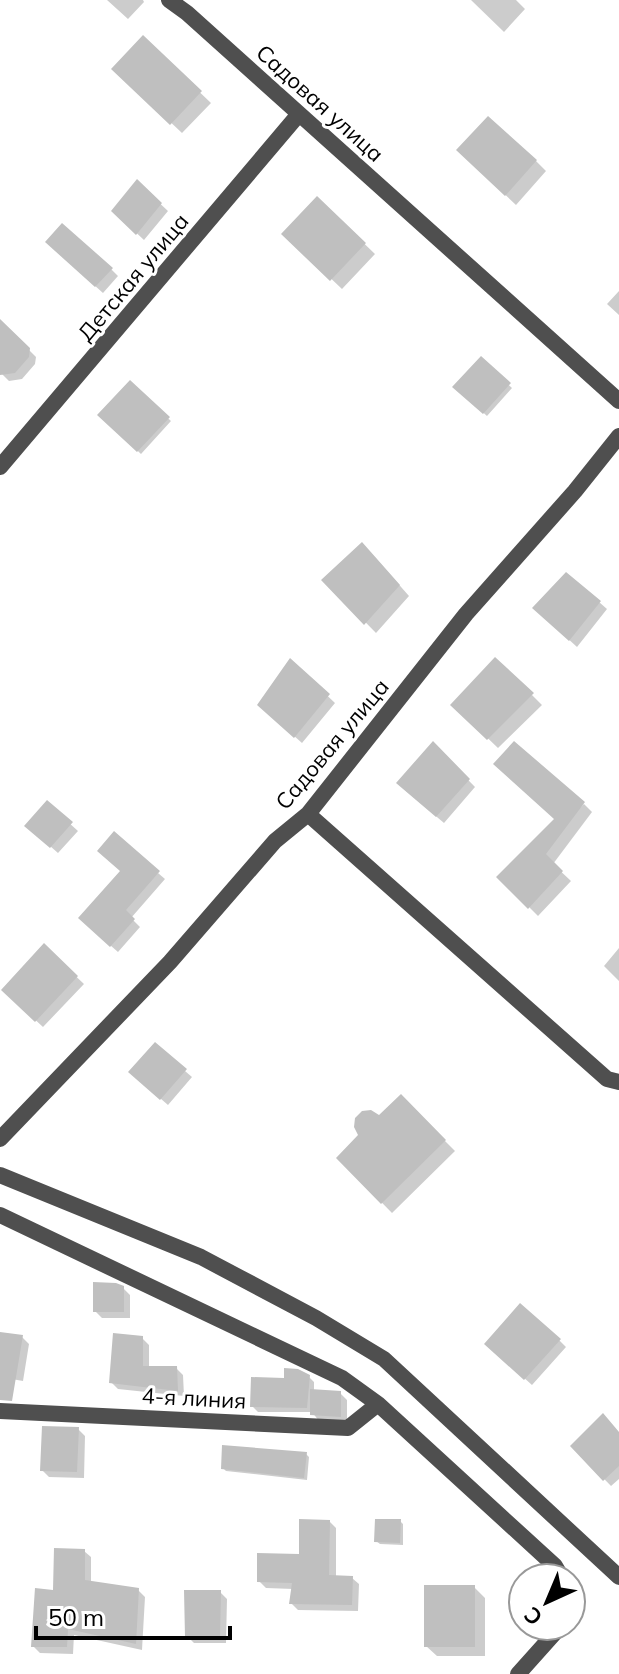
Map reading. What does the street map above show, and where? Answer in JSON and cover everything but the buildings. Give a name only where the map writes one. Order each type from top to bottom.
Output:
[{"type":"street","name":"Садовая улица","points":[[169,0],[619,401]]},
{"type":"street","name":"Детская улица","points":[[0,467],[299,114]]},
{"type":"street","name":"Садовая улица","points":[[0,1139],[170,962],[275,841],[308,814],[466,614],[575,491],[619,436]]},
{"type":"street","points":[[308,814],[607,1079],[619,1082]]},
{"type":"street","points":[[0,1175],[201,1257],[316,1318],[384,1359],[619,1577]]},
{"type":"street","points":[[0,1215],[342,1378],[378,1404],[551,1562]]},
{"type":"street","name":"4-я линия","points":[[0,1411],[348,1428],[378,1404]]},
{"type":"street","points":[[518,1674],[547,1642]]}]
